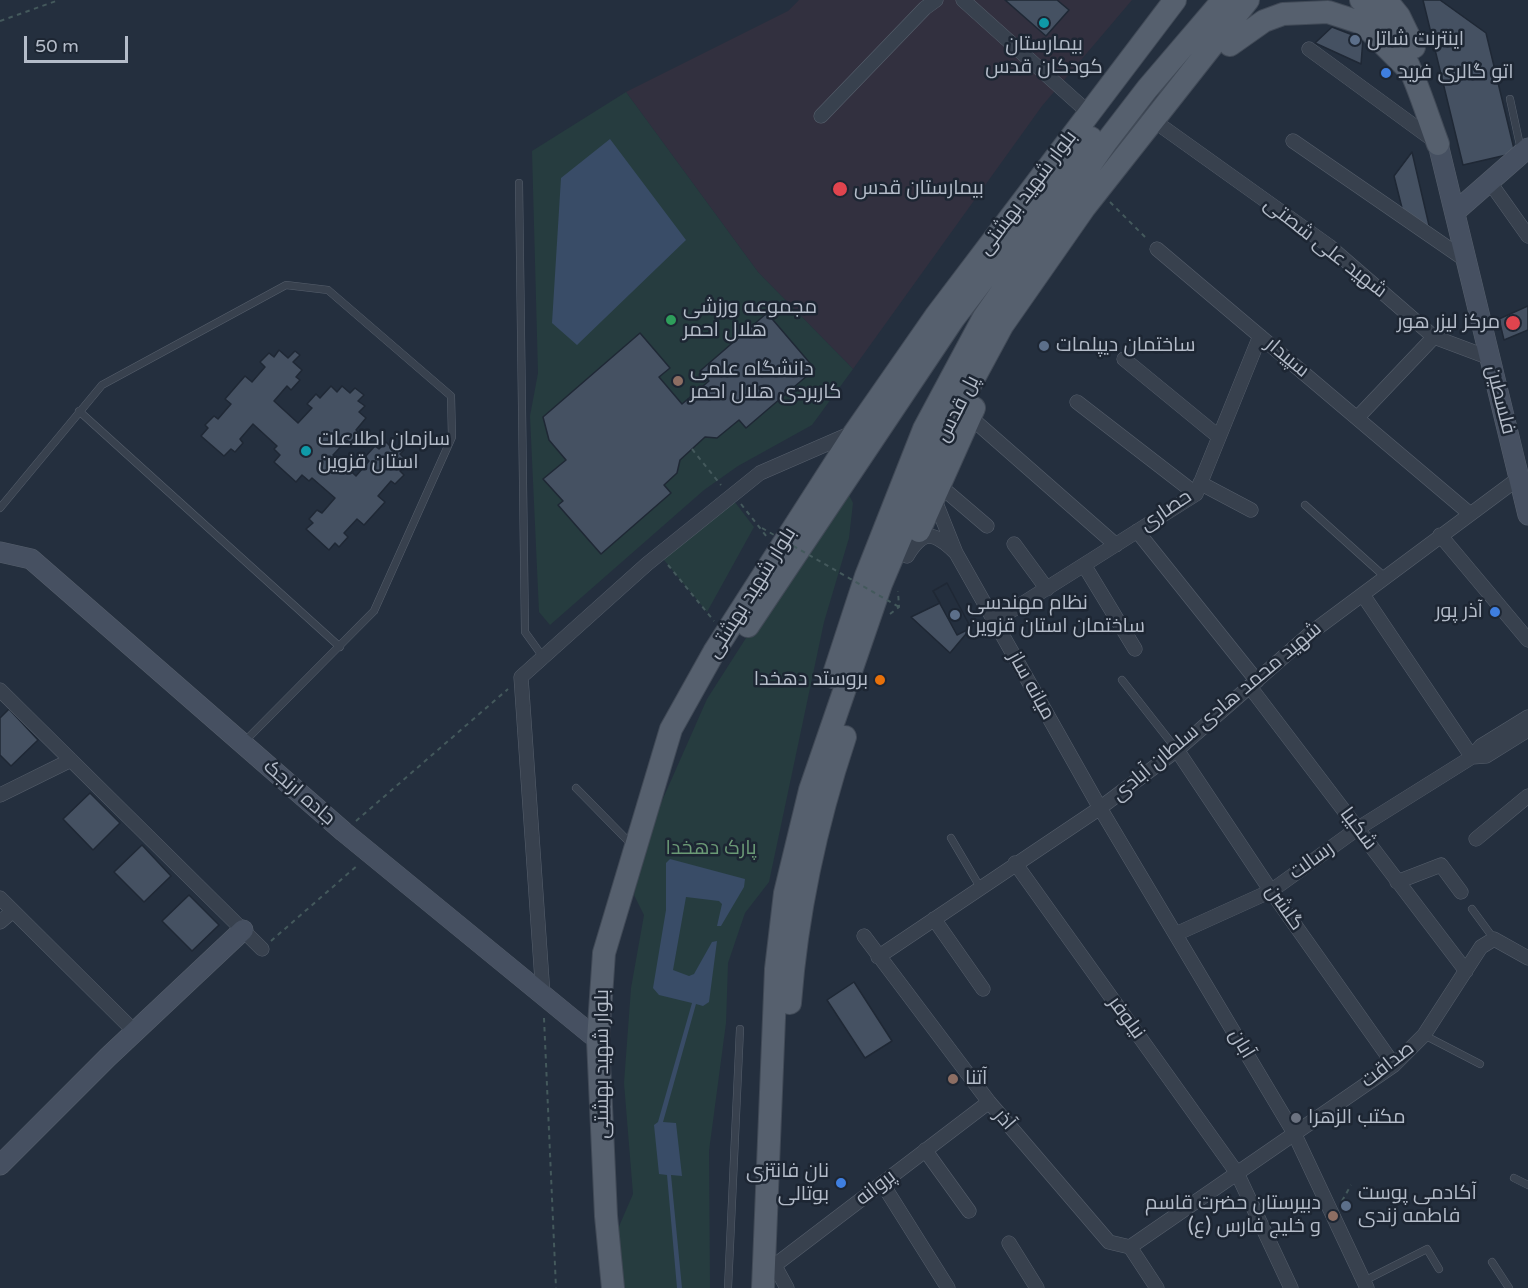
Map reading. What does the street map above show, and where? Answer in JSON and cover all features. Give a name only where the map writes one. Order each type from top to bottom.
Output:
[{"type":"main road","name":"پل قدس","points":[[659,765],[682,735],[734,646],[954,318],[1097,129],[1204,0]]},
{"type":"main road","name":"پل قدس","points":[[788,880],[782,865],[794,794],[866,576],[924,429],[984,317],[1097,129],[1147,89],[1222,0]]},
{"type":"main road","name":"پل قدس","points":[[778,1085],[776,969],[788,880],[810,790],[881,584],[947,428],[1002,326],[1085,207],[1248,0]]},
{"type":"main road","points":[[767,1276],[778,1085],[801,902],[825,797],[892,612],[898,579],[969,416],[1011,337],[1058,266],[1230,45],[1261,0]]},
{"type":"main road","points":[[1361,0],[1378,16],[1416,69]]},
{"type":"main road","points":[[1386,0],[1399,15],[1438,144]]},
{"type":"main road","points":[[1407,0],[1416,69]]},
{"type":"main road","name":"بلوار شهید بهشتی","points":[[613,1288],[606,1216],[598,1040],[604,953],[671,729],[725,635],[855,432],[935,317],[1097,129],[1169,6]]},
{"type":"main road","points":[[1230,45],[1264,21],[1283,15],[1328,12],[1362,23],[1416,69]]},
{"type":"street","points":[[821,116],[925,8],[936,0]]},
{"type":"street","points":[[963,0],[1097,129]]},
{"type":"street","points":[[1310,49],[1438,144]]},
{"type":"street","name":"شهید علی شصتی","points":[[1164,128],[1329,246],[1434,337],[1490,358]]},
{"type":"street","points":[[1293,141],[1467,261]]},
{"type":"street","name":"فلسطین","points":[[1438,144],[1525,494]]},
{"type":"street","points":[[1455,212],[1525,151]]},
{"type":"street","points":[[1489,181],[1528,236]]},
{"type":"street","name":"سپیدار","points":[[1157,249],[1469,513]]},
{"type":"street","name":"حصاری","points":[[995,621],[1116,545],[1198,488],[1260,336]]},
{"type":"street","points":[[1357,418],[1434,337]]},
{"type":"street","points":[[1124,359],[1219,436]]},
{"type":"street","points":[[1077,402],[1198,488],[1251,510]]},
{"type":"street","points":[[969,416],[1116,545]]},
{"type":"street","points":[[543,995],[521,677],[660,554],[760,474],[855,432]]},
{"type":"street","points":[[937,491],[987,526]]},
{"type":"street","name":"میانه ساز","points":[[937,491],[956,553],[1100,808]]},
{"type":"street","name":"شهید محمد هادی سلطان آبادی","points":[[878,957],[1100,808],[1177,750],[1312,632],[1469,513],[1525,494]]},
{"type":"street","name":"شکیبا","points":[[1137,531],[1254,684],[1357,829],[1466,971]]},
{"type":"street","points":[[907,556],[921,537],[927,535],[946,543],[956,553]]},
{"type":"street","points":[[1440,535],[1528,640]]},
{"type":"street","points":[[1014,544],[1047,589]]},
{"type":"street","name":"جاده ارنجک","points":[[0,552],[31,559],[344,832],[598,1040]]},
{"type":"street","points":[[1084,565],[1134,649]]},
{"type":"street","points":[[1363,595],[1472,758]]},
{"type":"street","points":[[0,690],[262,949]]},
{"type":"street","name":"رسالت","points":[[1176,934],[1271,891],[1357,829],[1472,758],[1481,746],[1528,717]]},
{"type":"street","name":"رسالت","points":[[1472,758],[1486,756],[1528,730]]},
{"type":"street","name":"گلشن","points":[[1177,750],[1271,891],[1394,1065]]},
{"type":"street","points":[[0,795],[71,760]]},
{"type":"street","points":[[1476,839],[1528,796]]},
{"type":"street","name":"آبان","points":[[1100,808],[1294,1133],[1365,1285]]},
{"type":"street","name":"نیلوفر","points":[[1016,863],[1237,1173],[1292,1288]]},
{"type":"street","points":[[1397,882],[1441,865],[1461,892]]},
{"type":"street","points":[[0,898],[135,1032]]},
{"type":"street","points":[[0,922],[13,911]]},
{"type":"street","points":[[934,919],[983,988]]},
{"type":"street","points":[[0,1165],[243,930]]},
{"type":"street","name":"آذر","points":[[864,936],[989,1102],[1109,1242],[1130,1247]]},
{"type":"street","points":[[1494,939],[1528,958]]},
{"type":"street","name":"صداقت","points":[[1130,1247],[1394,1065],[1424,1035],[1481,947],[1494,939]]},
{"type":"street","name":"پروانه","points":[[767,1276],[882,1183],[989,1102]]},
{"type":"street","points":[[925,1150],[969,1211]]},
{"type":"street","points":[[882,1183],[948,1288]]},
{"type":"street","points":[[1009,1243],[1037,1288]]},
{"type":"street","points":[[1130,1247],[1157,1288]]},
{"type":"street","points":[[767,1276],[787,1288]]},
{"type":"lane","points":[[1510,99],[1525,151]]},
{"type":"lane","points":[[519,183],[525,632],[543,657]]},
{"type":"lane","points":[[0,508],[102,386],[286,285],[328,290],[451,396],[452,437],[374,611],[242,744]]},
{"type":"lane","points":[[79,411],[340,647]]},
{"type":"lane","points":[[1305,505],[1385,578]]},
{"type":"lane","points":[[1122,680],[1177,750]]},
{"type":"lane","points":[[576,788],[635,849]]},
{"type":"lane","points":[[951,838],[980,887]]},
{"type":"lane","points":[[1472,909],[1494,939]]},
{"type":"lane","points":[[728,1288],[740,1029]]},
{"type":"lane","points":[[1424,1035],[1479,1064]]},
{"type":"lane","points":[[1514,1179],[1528,1185]]},
{"type":"lane","points":[[1365,1285],[1427,1249],[1439,1269]]},
{"type":"lane","points":[[1492,1262],[1509,1288]]},
{"type":"path","points":[[0,21],[59,0]]},
{"type":"path","points":[[1108,200],[1157,249]]},
{"type":"path","points":[[692,449],[762,528],[892,612],[898,579]]},
{"type":"path","points":[[660,554],[725,635]]},
{"type":"path","points":[[344,832],[521,677]]},
{"type":"path","points":[[262,949],[370,854]]},
{"type":"path","points":[[543,995],[556,1288]]},
{"type":"shaded area","name":"بیمارستان قدس","points":[[799,0],[1132,0],[1042,106],[853,369],[758,272],[626,92],[788,11]]},
{"type":"green space","name":"مجموعه ورزشی هلال احمر","points":[[626,92],[758,272],[853,369],[812,425],[738,466],[704,490],[550,625],[539,612],[530,416],[538,373],[532,151]]},
{"type":"green space","name":"پارک دهخدا","points":[[849,495],[853,503],[849,538],[824,622],[769,882],[745,913],[728,963],[726,1023],[709,1151],[710,1288],[622,1288],[617,1231],[633,1194],[624,1083],[631,988],[644,915],[634,895],[650,828],[707,699],[762,613]]},
{"type":"green space","points":[[731,497],[754,527],[707,612],[659,554]]},
{"type":"water","points":[[610,139],[686,240],[577,345],[552,323],[561,178]]},
{"type":"water","points":[[670,859],[745,879],[744,887],[721,926],[717,926],[722,904],[719,901],[686,897],[673,970],[689,976],[694,974],[712,942],[717,941],[709,1002],[703,1006],[696,1004],[663,1122],[676,1123],[682,1176],[671,1175],[682,1288],[677,1288],[667,1175],[659,1174],[654,1125],[658,1122],[692,1003],[659,995],[653,988],[666,910],[666,863]]},
{"type":"building","name":"بیمارستان کودکان قدس","points":[[1005,0],[1057,0],[1069,10],[1046,36]]},
{"type":"building","points":[[1423,0],[1440,0],[1486,33],[1515,153],[1463,165]]},
{"type":"building","points":[[1332,27],[1363,39],[1361,64],[1315,43]]},
{"type":"building","points":[[1412,152],[1431,234],[1406,224],[1394,176]]},
{"type":"building","points":[[1528,306],[1528,330],[1504,340],[1499,319]]},
{"type":"building","name":"مجموعه ورزشی هلال احمر","points":[[767,313],[815,369],[746,428],[739,420],[717,438],[705,437],[680,460],[677,473],[664,485],[671,493],[601,554],[558,505],[563,501],[543,479],[566,460],[549,440],[543,417],[640,333],[670,368],[659,377],[682,404],[709,381],[700,371]]},
{"type":"building","name":"سازمان اطلاعات استان قزوین","points":[[279,350],[288,358],[295,351],[300,355],[293,362],[302,370],[296,377],[300,380],[291,390],[287,386],[274,401],[298,423],[312,408],[307,404],[316,394],[320,398],[331,386],[337,392],[342,386],[350,393],[355,388],[364,395],[358,401],[365,406],[359,412],[366,418],[356,430],[359,433],[350,443],[347,440],[333,455],[356,476],[369,461],[365,457],[375,446],[379,449],[386,442],[394,450],[399,445],[404,450],[400,454],[408,462],[400,471],[404,475],[395,484],[391,481],[378,496],[385,502],[364,525],[357,519],[344,533],[348,537],[339,547],[335,543],[329,550],[306,529],[313,523],[309,519],[317,510],[322,513],[335,498],[312,478],[309,481],[302,475],[296,482],[274,462],[280,455],[274,449],[277,446],[253,424],[240,439],[243,443],[235,452],[231,449],[224,456],[201,436],[208,428],[205,425],[214,416],[218,419],[231,404],[225,399],[245,376],[252,382],[265,367],[260,362],[269,353],[274,357]]},
{"type":"building","points":[[947,583],[971,628],[950,653],[911,617],[940,603],[933,591]]},
{"type":"building","name":"نظام مهندسی ساختمان استان قزوین","points":[[947,583],[971,628],[957,635],[933,591]]},
{"type":"building","points":[[9,709],[38,740],[11,766],[0,755],[0,718]]},
{"type":"building","points":[[90,793],[120,823],[93,850],[63,819]]},
{"type":"building","points":[[142,845],[171,876],[144,902],[114,872]]},
{"type":"building","points":[[189,895],[219,925],[192,951],[162,921]]},
{"type":"building","points":[[854,982],[892,1041],[865,1058],[827,1000]]},
{"type":"place","name":"بیمارستان کودکان قدس","points":[[1044,23]]},
{"type":"place","name":"اینترنت شاتل","points":[[1355,40]]},
{"type":"place","name":"اتو گالری فرید","points":[[1386,73]]},
{"type":"place","name":"بیمارستان قدس","points":[[840,189]]},
{"type":"place","name":"مجموعه ورزشی هلال احمر","points":[[671,320]]},
{"type":"place","name":"مرکز لیزر هور","points":[[1513,323]]},
{"type":"place","name":"ساختمان دیپلمات","points":[[1044,346]]},
{"type":"place","name":"دانشگاه علمی کاربردی هلال احمر","points":[[678,381]]},
{"type":"place","name":"سازمان اطلاعات استان قزوین","points":[[306,451]]},
{"type":"place","name":"آذر پور","points":[[1495,612]]},
{"type":"place","name":"نظام مهندسی ساختمان استان قزوین","points":[[955,615]]},
{"type":"place","name":"بروستد دهخدا","points":[[880,680]]},
{"type":"place","name":"آتنا","points":[[953,1079]]},
{"type":"place","name":"مکتب الزهرا","points":[[1296,1118]]},
{"type":"place","name":"نان فانتزی بوتالی","points":[[841,1183]]},
{"type":"place","name":"آکادمی پوست فاطمه زندی","points":[[1346,1206]]},
{"type":"place","name":"دبیرستان حضرت قاسم (ع) و خلیج فارس","points":[[1333,1216]]}]
